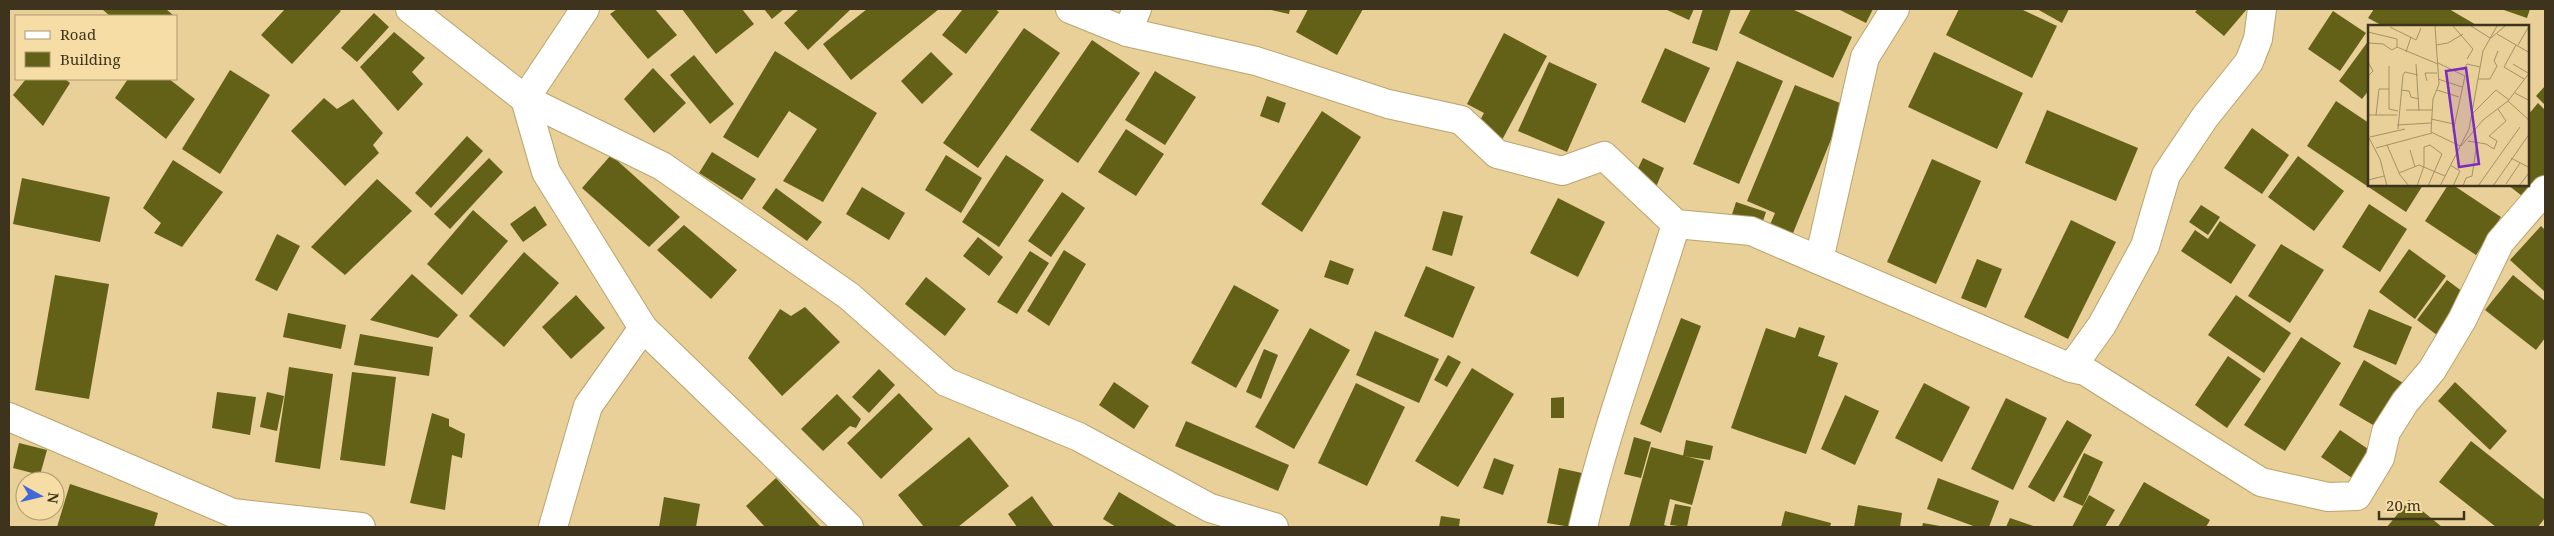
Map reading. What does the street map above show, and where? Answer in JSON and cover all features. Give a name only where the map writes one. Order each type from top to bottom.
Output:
[{"type":"street","points":[[410,9],[524,100],[662,166],[849,296],[946,382],[1079,437],[1210,508],[1274,527]]},
{"type":"street","points":[[524,100],[584,9]]},
{"type":"street","points":[[1070,9],[1132,20],[1388,104],[1461,120],[1497,154],[1562,172],[1604,156],[1676,224],[1751,231],[2071,368],[2085,371],[2261,482],[2328,497],[2357,496],[2380,458],[2386,432],[2405,402],[2432,370],[2462,320],[2500,242],[2545,190]]},
{"type":"street","points":[[1819,260],[1866,57],[1895,9]]},
{"type":"street","points":[[2071,368],[2102,325],[2145,246],[2166,175],[2205,117],[2249,62],[2258,39],[2262,9]]},
{"type":"street","points":[[524,100],[546,172],[643,328],[849,527]]},
{"type":"street","points":[[1583,527],[1612,417],[1647,320],[1676,224]]},
{"type":"street","points":[[553,527],[588,406],[643,328]]},
{"type":"street","points":[[9,417],[231,520],[361,527]]},
{"type":"building","points":[[102,9],[166,9],[173,15],[109,15]]},
{"type":"building","points":[[285,9],[338,9],[341,11],[292,64],[261,35]]},
{"type":"building","points":[[617,9],[655,9],[677,35],[648,59],[610,14]]},
{"type":"building","points":[[682,9],[742,9],[754,24],[716,54]]},
{"type":"building","points":[[764,9],[784,9],[772,19]]},
{"type":"building","points":[[799,9],[851,9],[808,50],[784,23]]},
{"type":"building","points":[[867,9],[939,9],[851,80],[823,44]]},
{"type":"building","points":[[963,9],[995,9],[999,12],[966,54],[942,35]]},
{"type":"building","points":[[1266,9],[1290,9],[1289,14]]},
{"type":"building","points":[[1308,9],[1363,9],[1337,55],[1296,32]]},
{"type":"building","points":[[1665,9],[1694,9],[1689,20]]},
{"type":"building","points":[[1703,9],[1731,9],[1717,51],[1692,43]]},
{"type":"building","points":[[1751,9],[1792,9],[1852,37],[1833,78],[1739,33]]},
{"type":"building","points":[[1838,9],[1873,9],[1866,23]]},
{"type":"building","points":[[1959,9],[2021,9],[2057,26],[2032,78],[1946,35]]},
{"type":"building","points":[[2037,9],[2069,9],[2062,23]]},
{"type":"building","points":[[2198,9],[2247,9],[2224,36],[2195,12]]},
{"type":"building","points":[[2374,9],[2449,9],[2476,25],[2381,25],[2368,18]]},
{"type":"building","points":[[2501,9],[2530,9],[2527,18]]},
{"type":"building","points":[[2333,11],[2366,33],[2340,71],[2308,49]]},
{"type":"building","points":[[374,13],[389,27],[357,62],[341,48]]},
{"type":"building","points":[[1024,28],[1060,53],[978,168],[943,143]]},
{"type":"building","points":[[394,32],[425,58],[412,72],[423,84],[398,111],[360,67]]},
{"type":"building","points":[[1504,33],[1547,56],[1502,140],[1477,126],[1484,113],[1467,104]]},
{"type":"building","points":[[1092,40],[1140,73],[1078,163],[1030,130]]},
{"type":"building","points":[[2368,41],[2368,91],[2362,99],[2339,81]]},
{"type":"building","points":[[1665,48],[1710,68],[1685,123],[1641,102]]},
{"type":"building","points":[[775,51],[877,113],[823,202],[783,181],[817,129],[789,111],[758,158],[723,137]]},
{"type":"building","points":[[931,52],[953,74],[922,104],[901,81]]},
{"type":"building","points":[[1934,52],[2023,93],[1997,149],[1908,107]]},
{"type":"building","points":[[694,55],[734,104],[710,124],[670,75]]},
{"type":"building","points":[[1737,61],[1783,81],[1739,184],[1693,164]]},
{"type":"building","points":[[1549,62],[1597,84],[1567,152],[1518,131]]},
{"type":"building","points":[[653,68],[686,103],[654,133],[624,99]]},
{"type":"building","points":[[230,70],[270,95],[220,174],[182,149]]},
{"type":"building","points":[[1155,71],[1196,97],[1165,145],[1125,120]]},
{"type":"building","points":[[25,80],[66,80],[70,83],[43,126],[13,95]]},
{"type":"building","points":[[127,80],[170,80],[195,99],[166,139],[115,98]]},
{"type":"building","points":[[1795,85],[1845,105],[1789,243],[1766,234],[1775,213],[1747,201]]},
{"type":"building","points":[[2545,86],[2545,105],[2536,96]]},
{"type":"building","points":[[1267,96],[1286,103],[1279,123],[1260,116]]},
{"type":"building","points":[[324,98],[337,109],[353,99],[383,133],[373,145],[379,153],[345,186],[291,131]]},
{"type":"building","points":[[2336,101],[2368,122],[2368,186],[2422,186],[2406,212],[2307,146]]},
{"type":"building","points":[[2538,103],[2545,110],[2545,175],[2526,199],[2509,186],[2529,186],[2529,114]]},
{"type":"building","points":[[2047,110],[2138,148],[2116,201],[2025,163]]},
{"type":"building","points":[[1322,111],[1361,137],[1302,232],[1261,204]]},
{"type":"building","points":[[2252,128],[2289,155],[2262,194],[2224,168]]},
{"type":"building","points":[[1126,129],[1164,154],[1136,196],[1098,172]]},
{"type":"building","points":[[467,136],[483,151],[431,208],[415,193]]},
{"type":"building","points":[[712,152],[756,179],[742,200],[699,173]]},
{"type":"building","points":[[611,155],[680,217],[649,247],[582,188]]},
{"type":"building","points":[[946,155],[982,178],[961,213],[925,190]]},
{"type":"building","points":[[1006,155],[1044,180],[999,247],[962,222]]},
{"type":"building","points":[[2298,156],[2344,191],[2314,231],[2268,197]]},
{"type":"building","points":[[489,158],[503,172],[450,229],[434,214]]},
{"type":"building","points":[[1643,158],[1664,168],[1656,187],[1634,177]]},
{"type":"building","points":[[1932,159],[1981,181],[1936,284],[1887,262]]},
{"type":"building","points":[[173,160],[223,192],[182,247],[154,233],[161,223],[143,208]]},
{"type":"building","points":[[22,178],[110,197],[100,242],[13,224]]},
{"type":"building","points":[[377,179],[412,211],[345,275],[311,247]]},
{"type":"building","points":[[2447,186],[2454,186],[2501,217],[2476,255],[2425,221]]},
{"type":"building","points":[[862,187],[905,213],[889,240],[846,214]]},
{"type":"building","points":[[776,188],[822,222],[807,241],[762,208]]},
{"type":"building","points":[[1062,192],[1085,208],[1051,257],[1028,241]]},
{"type":"building","points":[[1558,198],[1605,222],[1578,277],[1530,253]]},
{"type":"building","points":[[1736,202],[1766,212],[1759,233],[1729,224]]},
{"type":"building","points":[[2369,204],[2407,229],[2380,272],[2342,247]]},
{"type":"building","points":[[2201,205],[2220,217],[2208,235],[2189,222]]},
{"type":"building","points":[[535,206],[547,225],[523,242],[510,224]]},
{"type":"building","points":[[473,210],[508,241],[462,295],[427,264]]},
{"type":"building","points":[[1443,211],[1463,216],[1452,256],[1432,250]]},
{"type":"building","points":[[2071,220],[2116,242],[2068,339],[2024,317]]},
{"type":"building","points":[[2220,221],[2256,245],[2231,284],[2181,251],[2195,230],[2208,239]]},
{"type":"building","points":[[684,225],[737,270],[711,299],[657,250]]},
{"type":"building","points":[[2541,226],[2545,230],[2545,292],[2510,260]]},
{"type":"building","points":[[277,234],[300,246],[277,291],[255,280]]},
{"type":"building","points":[[978,237],[1003,257],[989,276],[963,256]]},
{"type":"building","points":[[2281,244],[2324,270],[2290,323],[2248,296]]},
{"type":"building","points":[[2409,249],[2446,276],[2415,319],[2379,292]]},
{"type":"building","points":[[1064,250],[1086,264],[1049,326],[1027,311]]},
{"type":"building","points":[[1030,251],[1049,263],[1017,314],[997,302]]},
{"type":"building","points":[[524,252],[559,283],[504,347],[469,316]]},
{"type":"building","points":[[1977,259],[2002,269],[1986,308],[1961,298]]},
{"type":"building","points":[[1330,260],[1354,269],[1348,285],[1324,277]]},
{"type":"building","points":[[1426,266],[1475,287],[1453,338],[1404,316]]},
{"type":"building","points":[[412,274],[458,315],[438,338],[370,320]]},
{"type":"building","points":[[55,275],[109,284],[89,399],[35,390]]},
{"type":"building","points":[[2513,275],[2545,301],[2545,338],[2536,350],[2485,310]]},
{"type":"building","points":[[926,277],[966,309],[945,336],[905,304]]},
{"type":"building","points":[[2447,280],[2467,295],[2437,335],[2417,320]]},
{"type":"building","points":[[1234,285],[1279,310],[1236,388],[1191,363]]},
{"type":"building","points":[[576,295],[605,328],[571,359],[542,327]]},
{"type":"building","points":[[2236,295],[2291,333],[2264,373],[2208,335]]},
{"type":"building","points":[[805,307],[840,342],[782,396],[748,358],[780,309],[791,316]]},
{"type":"building","points":[[2369,309],[2412,327],[2396,365],[2353,347]]},
{"type":"building","points":[[288,313],[346,325],[341,349],[283,337]]},
{"type":"building","points":[[1681,318],[1701,326],[1661,433],[1640,424]]},
{"type":"building","points":[[1799,327],[1825,336],[1818,356],[1838,363],[1806,454],[1731,428],[1766,328],[1795,338]]},
{"type":"building","points":[[1310,328],[1350,350],[1294,449],[1255,427]]},
{"type":"building","points":[[1375,331],[1439,359],[1419,403],[1356,375]]},
{"type":"building","points":[[360,334],[433,347],[429,376],[354,365]]},
{"type":"building","points":[[2301,337],[2341,363],[2285,451],[2244,425]]},
{"type":"building","points":[[1264,349],[1278,355],[1261,399],[1246,392]]},
{"type":"building","points":[[1448,355],[1461,362],[1447,387],[1434,380]]},
{"type":"building","points":[[2228,356],[2261,379],[2227,428],[2195,405]]},
{"type":"building","points":[[2364,360],[2410,387],[2385,432],[2339,405]]},
{"type":"building","points":[[289,367],[333,374],[320,469],[275,462]]},
{"type":"building","points":[[1472,368],[1514,394],[1458,487],[1415,461]]},
{"type":"building","points":[[879,369],[895,385],[869,413],[852,397]]},
{"type":"building","points":[[352,372],[396,377],[385,466],[340,460]]},
{"type":"building","points":[[1114,382],[1149,406],[1134,429],[1099,405]]},
{"type":"building","points":[[2455,382],[2507,431],[2490,450],[2438,401]]},
{"type":"building","points":[[1356,383],[1405,407],[1367,486],[1318,463]]},
{"type":"building","points":[[1924,383],[1970,407],[1942,462],[1895,438]]},
{"type":"building","points":[[217,392],[256,397],[250,435],[212,428]]},
{"type":"building","points":[[267,392],[284,396],[277,431],[260,427]]},
{"type":"building","points":[[899,393],[933,429],[881,479],[847,443]]},
{"type":"building","points":[[837,394],[861,419],[856,428],[850,426],[823,451],[801,429]]},
{"type":"building","points":[[1845,395],[1879,411],[1855,465],[1821,449]]},
{"type":"building","points":[[1564,397],[1564,418],[1551,418],[1551,398]]},
{"type":"building","points":[[2006,398],[2047,418],[2013,490],[1971,469]]},
{"type":"building","points":[[432,413],[449,419],[449,426],[465,434],[462,458],[452,455],[445,510],[410,503]]},
{"type":"building","points":[[2067,420],[2092,435],[2054,502],[2028,487]]},
{"type":"building","points":[[1186,421],[1289,465],[1278,491],[1175,446]]},
{"type":"building","points":[[2340,430],[2374,453],[2355,480],[2321,457]]},
{"type":"building","points":[[969,437],[1009,486],[958,527],[924,527],[898,495]]},
{"type":"building","points":[[1634,437],[1651,442],[1641,478],[1624,474]]},
{"type":"building","points":[[1686,440],[1713,446],[1710,460],[1683,456]]},
{"type":"building","points":[[2471,441],[2545,500],[2545,518],[2538,527],[2496,527],[2439,482]]},
{"type":"building","points":[[19,443],[47,450],[41,471],[25,471],[13,468]]},
{"type":"building","points":[[1651,447],[1704,461],[1692,505],[1670,499],[1664,525],[1670,527],[1629,527]]},
{"type":"building","points":[[2084,453],[2103,462],[2083,506],[2063,497]]},
{"type":"building","points":[[1494,458],[1514,465],[1503,495],[1483,488]]},
{"type":"building","points":[[1559,468],[1582,473],[1571,527],[1547,523]]},
{"type":"building","points":[[776,478],[821,527],[765,527],[746,506]]},
{"type":"building","points":[[1938,478],[1999,501],[1989,527],[1976,527],[1927,509]]},
{"type":"building","points":[[2144,482],[2210,520],[2206,527],[2118,527]]},
{"type":"building","points":[[70,484],[158,513],[154,527],[57,527],[59,521],[65,521],[65,501]]},
{"type":"building","points":[[1119,492],[1178,527],[1116,527],[1103,519]]},
{"type":"building","points":[[2089,495],[2115,510],[2105,527],[2072,527]]},
{"type":"building","points":[[1032,496],[1054,527],[1017,527],[1008,514]]},
{"type":"building","points":[[664,497],[700,504],[696,527],[659,527]]},
{"type":"building","points":[[2409,500],[2442,527],[2387,527]]},
{"type":"building","points":[[1675,504],[1691,507],[1687,527],[1670,525]]},
{"type":"building","points":[[1858,505],[1902,513],[1900,527],[1854,527]]},
{"type":"building","points":[[1785,511],[1831,523],[1830,527],[1781,527]]},
{"type":"building","points":[[1441,516],[1460,519],[1459,527],[1439,527]]},
{"type":"building","points":[[2010,518],[2036,527],[2006,527]]},
{"type":"building","points":[[1923,523],[1940,526],[1940,527],[1922,527]]}]
